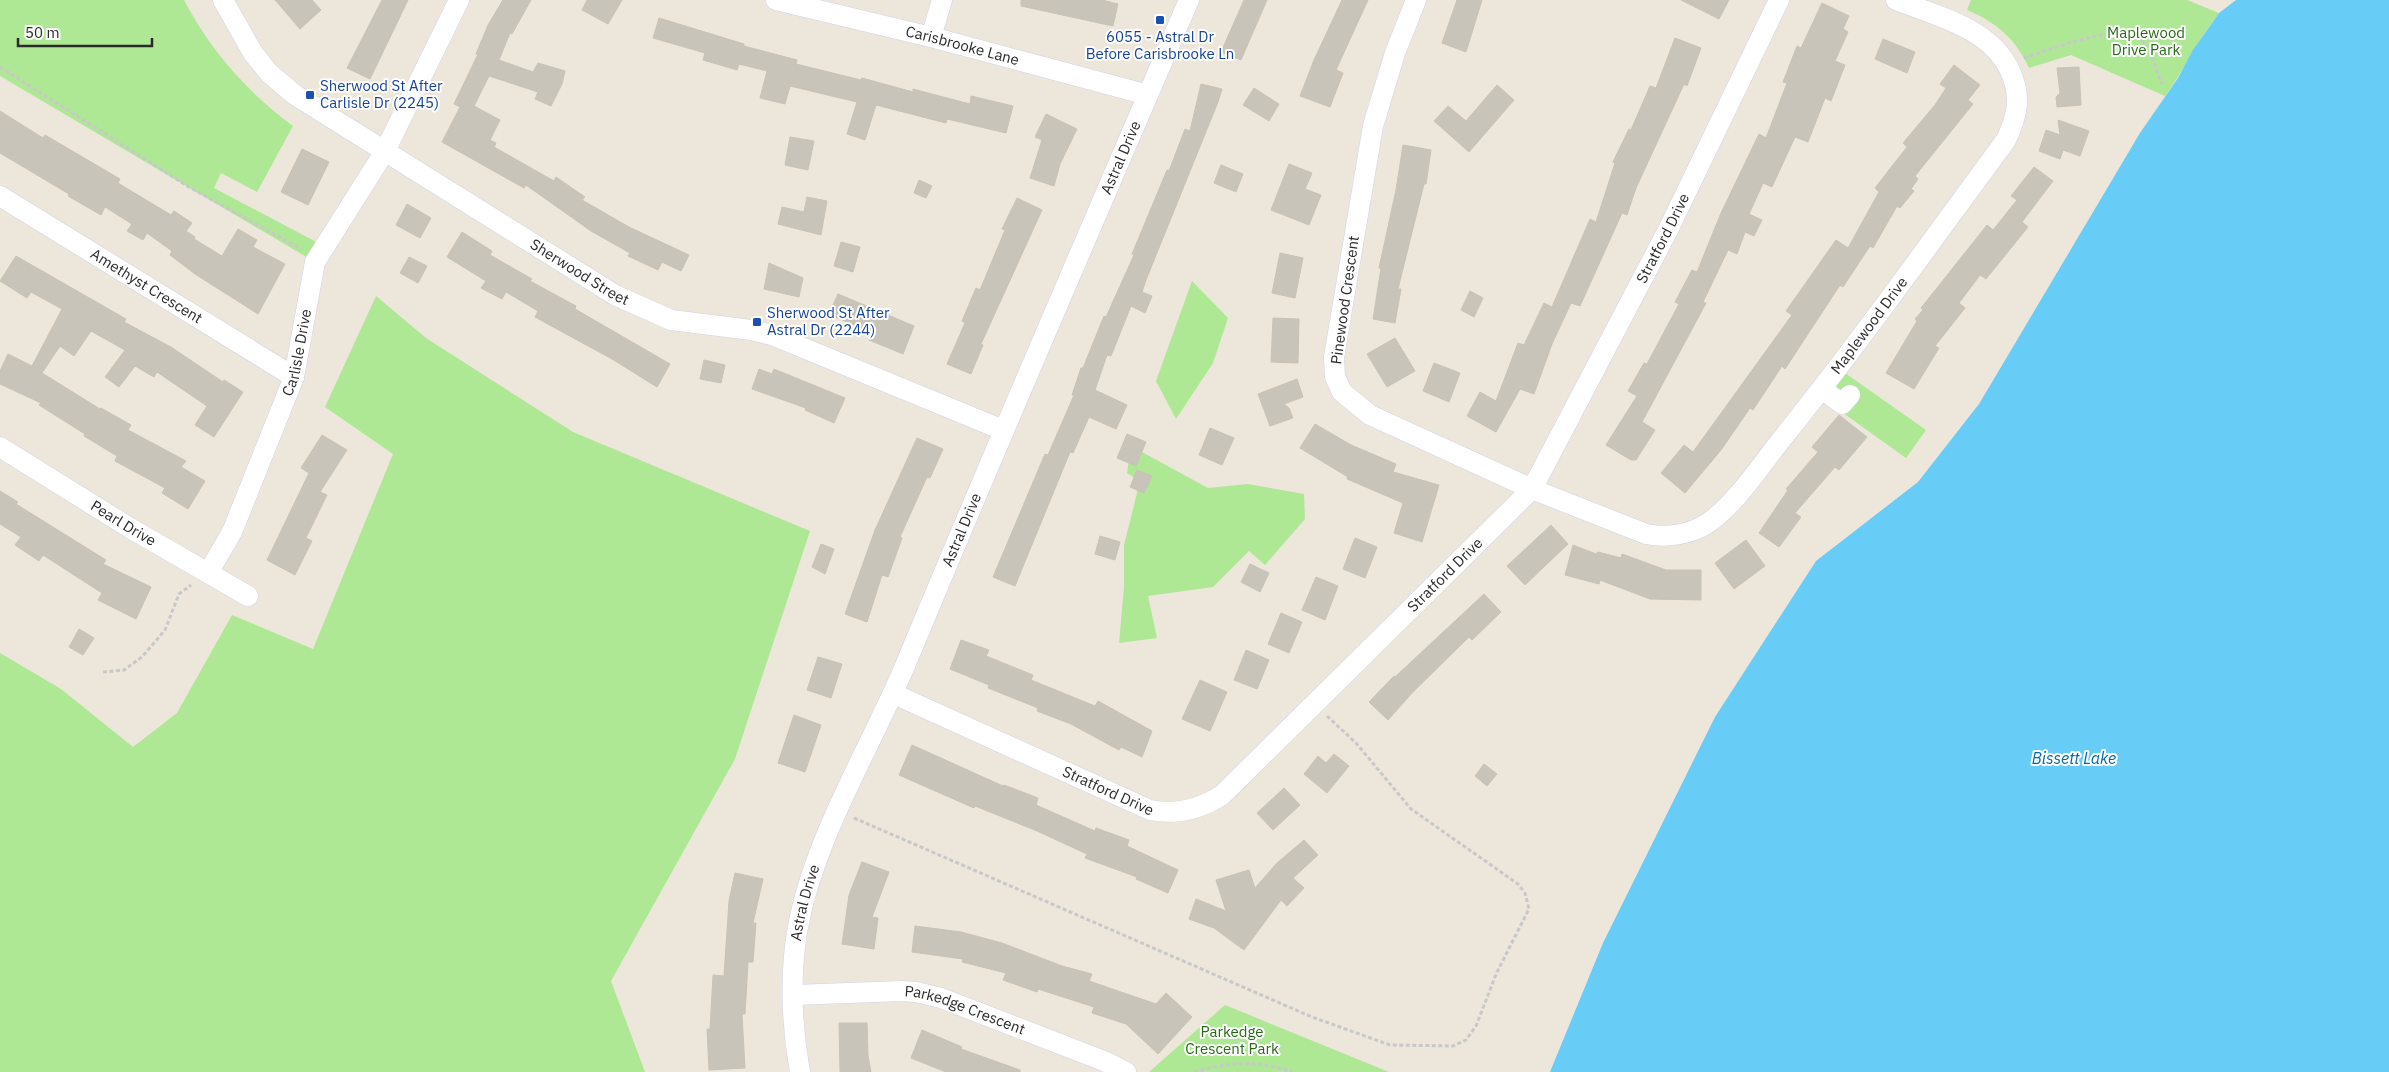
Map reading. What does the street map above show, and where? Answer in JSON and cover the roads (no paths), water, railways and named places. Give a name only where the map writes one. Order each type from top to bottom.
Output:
[{"type":"street","name":"Sherwood Street","points":[[223,0],[253,53],[269,73],[295,95],[615,295],[671,320],[751,330],[772,335],[1003,430]]},
{"type":"street","name":"Carlisle Drive","points":[[208,573],[232,532],[294,377],[315,262],[385,151],[459,0]]},
{"type":"street","name":"Carisbrooke Lane","points":[[776,0],[931,37],[1148,94]]},
{"type":"street","points":[[931,37],[942,0]]},
{"type":"street","name":"Astral Drive","points":[[800,1072],[797,1054],[794,958],[800,917],[812,876],[838,811],[894,694],[1003,430],[1189,0]]},
{"type":"street","name":"Pinewood Crescent","points":[[1416,0],[1395,52],[1373,126],[1334,357],[1336,377],[1346,396],[1370,415],[1532,489]]},
{"type":"street","name":"Stratford Drive","points":[[894,694],[1141,808],[1167,813],[1192,810],[1222,795],[1532,489],[1668,230],[1778,0]]},
{"type":"street","name":"Maplewood Drive","points":[[1532,489],[1646,534],[1670,536],[1699,529],[1730,503],[1822,389],[2006,140],[2015,121],[2018,95],[2007,62],[1996,47],[1982,36],[1896,0]]},
{"type":"street","name":"Amethyst Crescent","points":[[0,196],[294,377]]},
{"type":"street","points":[[1822,389],[1842,404],[1850,394]]},
{"type":"street","name":"Pearl Drive","points":[[0,447],[130,528],[248,596]]},
{"type":"street","name":"Parkedge Crescent","points":[[794,995],[916,992],[941,998],[1104,1061],[1126,1072]]},
{"type":"water","name":"Bissett Lake","points":[[2236,0],[2389,0],[2389,1072],[1550,1072],[1603,943],[1715,717],[1816,561],[1918,482],[1979,404],[2140,133],[2219,13]]},
{"type":"place","name":"6055 - Astral Dr Before Carisbrooke Ln","points":[[1160,20]]},
{"type":"place","name":"Sherwood St After Carlisle Dr (2245)","points":[[310,95]]},
{"type":"place","name":"Sherwood St After Astral Dr (2244)","points":[[757,322]]},
{"type":"park label","name":"Maplewood Drive Park","points":[[2146,42]]},
{"type":"park label","name":"Parkedge Crescent Park","points":[[1232,1040]]}]
